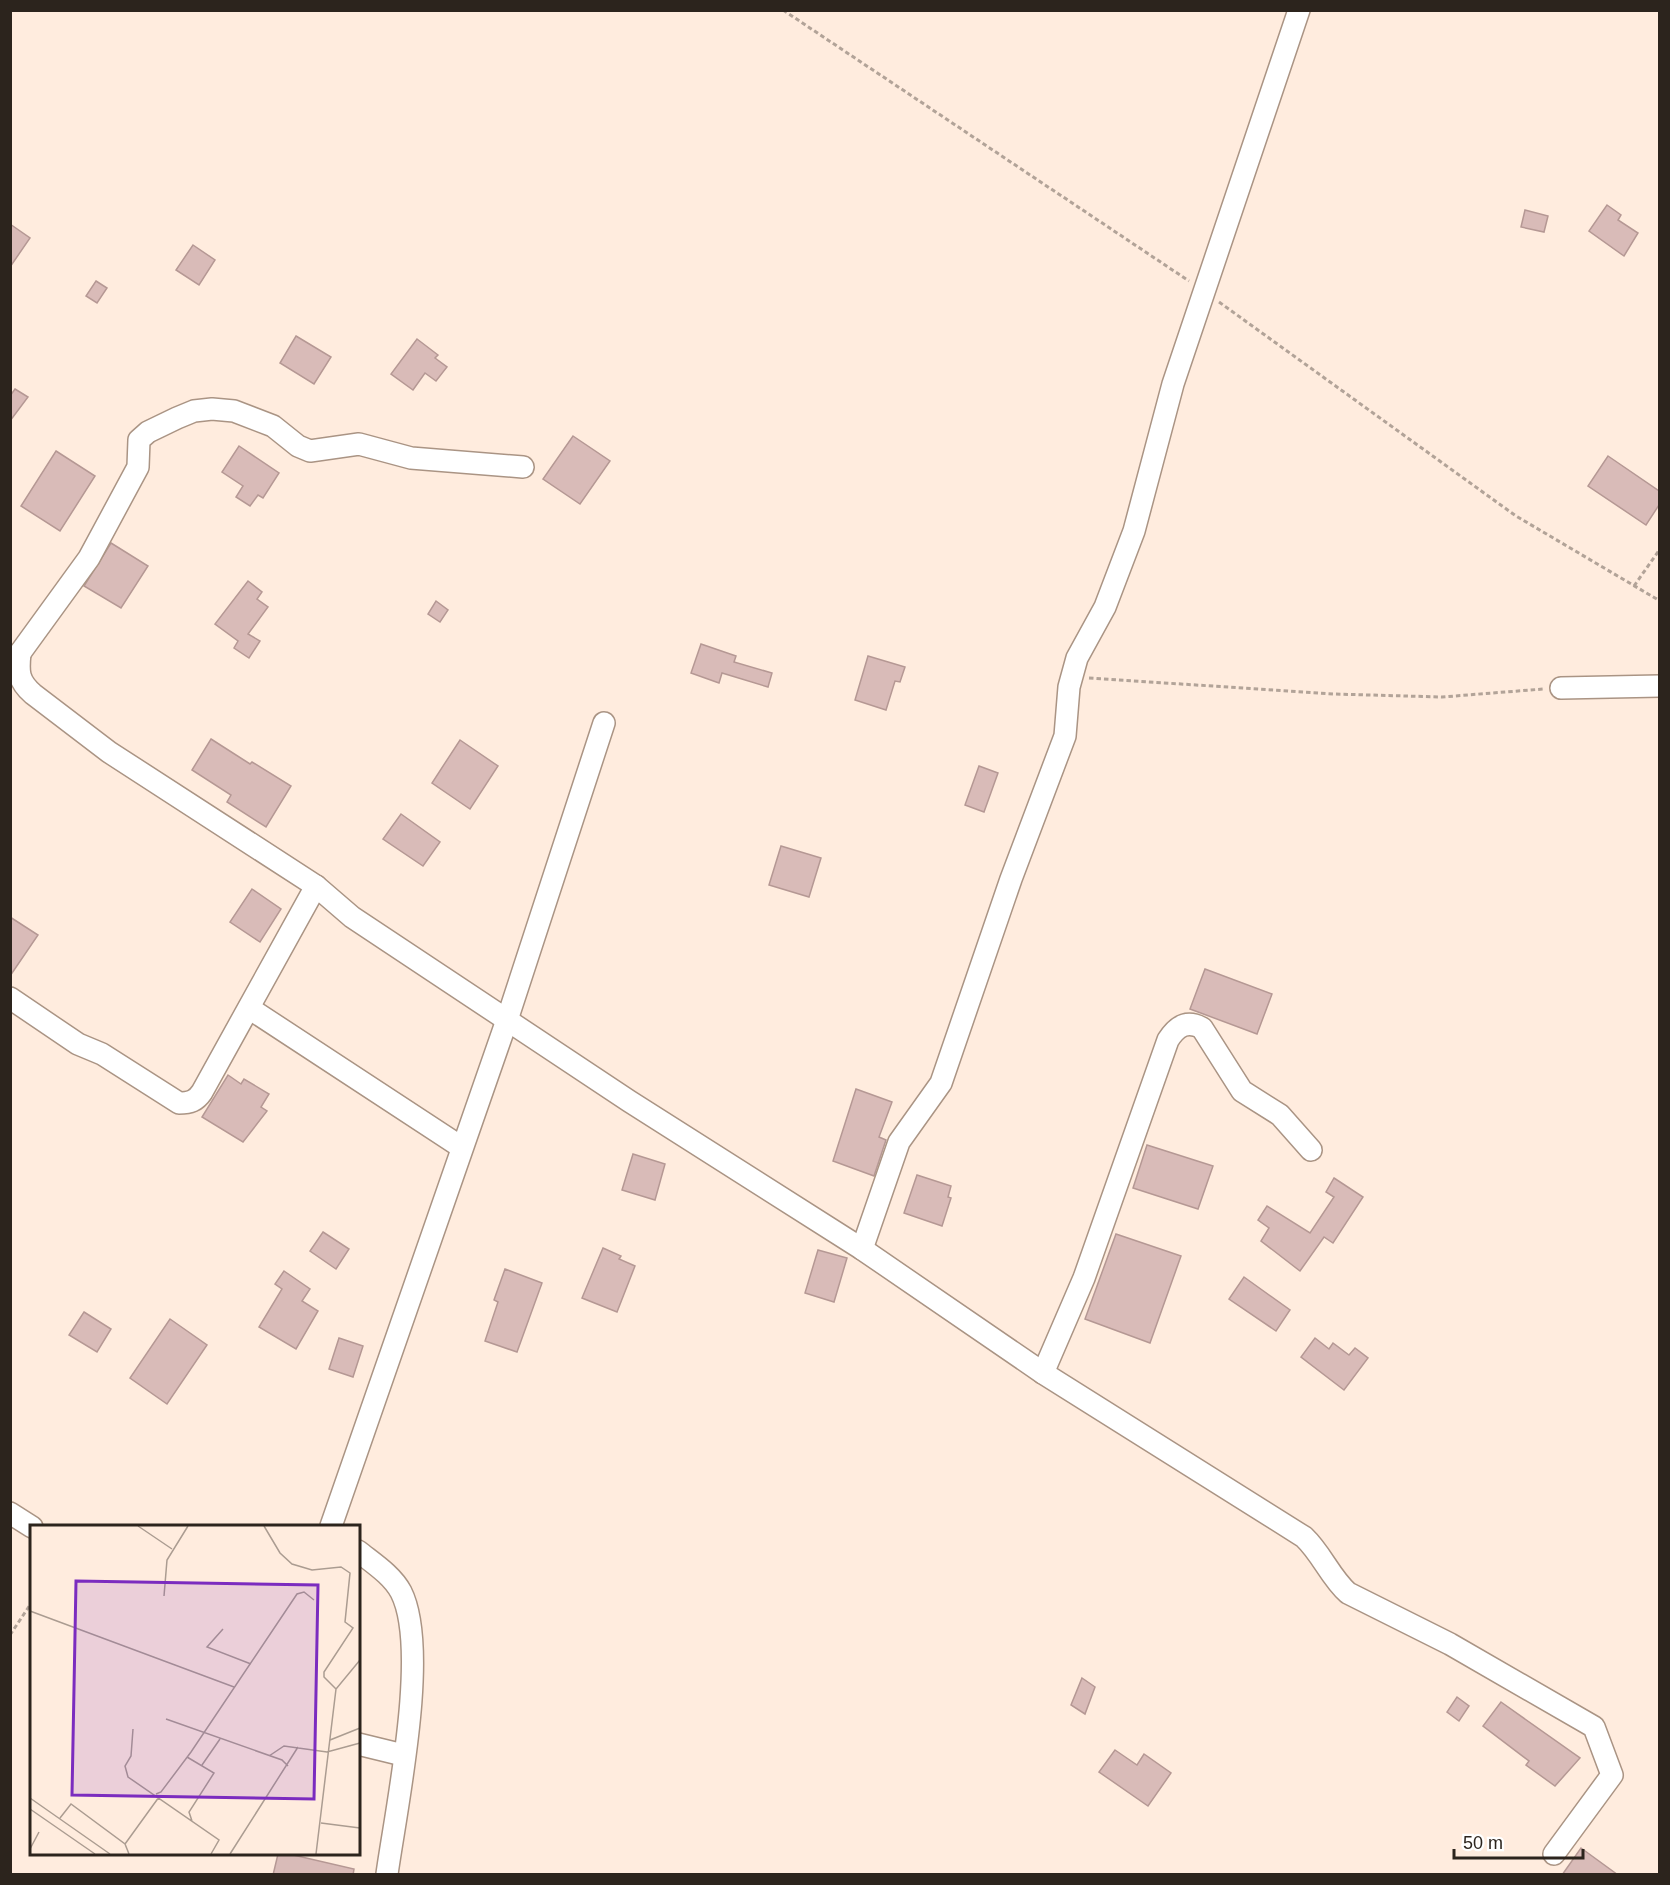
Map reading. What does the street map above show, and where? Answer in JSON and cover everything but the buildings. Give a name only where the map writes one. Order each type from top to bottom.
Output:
[{"type":"street","points":[[862,1249],[899,1142],[941,1083],[1011,879],[1065,736],[1072,677],[1077,658],[1105,607],[1134,531],[1173,384],[1206,293],[1299,10]]},
{"type":"street","points":[[523,467],[411,458],[359,444],[310,451],[298,446],[273,426],[234,411],[212,409],[194,411],[148,432],[139,440],[138,467],[89,558],[15,657],[21,685],[109,752],[316,886],[352,918],[862,1249],[1043,1373],[1304,1537],[1317,1550],[1337,1582],[1348,1593],[1450,1644],[1594,1727],[1612,1774],[1554,1854]]},
{"type":"street","points":[[1561,688],[1659,686]]},
{"type":"street","points":[[332,1525],[507,1020],[604,723]]},
{"type":"street","points":[[10,998],[78,1044],[102,1054],[179,1103],[188,1103],[198,1098],[316,886]]},
{"type":"street","points":[[249,1008],[461,1148]]},
{"type":"street","points":[[1043,1373],[1084,1278],[1168,1040],[1174,1030],[1184,1024],[1194,1024],[1202,1028],[1242,1091],[1280,1115],[1311,1150]]},
{"type":"street","points":[[10,1513],[30,1526]]},
{"type":"street","points":[[360,1553],[394,1580],[407,1610],[412,1639],[411,1700],[387,1875]]},
{"type":"street","points":[[360,1744],[403,1755]]},
{"type":"path","points":[[783,10],[1206,293],[1516,516],[1659,601]]},
{"type":"path","points":[[1634,586],[1659,549]]},
{"type":"path","points":[[1072,677],[1334,694],[1442,697],[1561,688]]},
{"type":"path","points":[[10,1635],[30,1605]]}]
